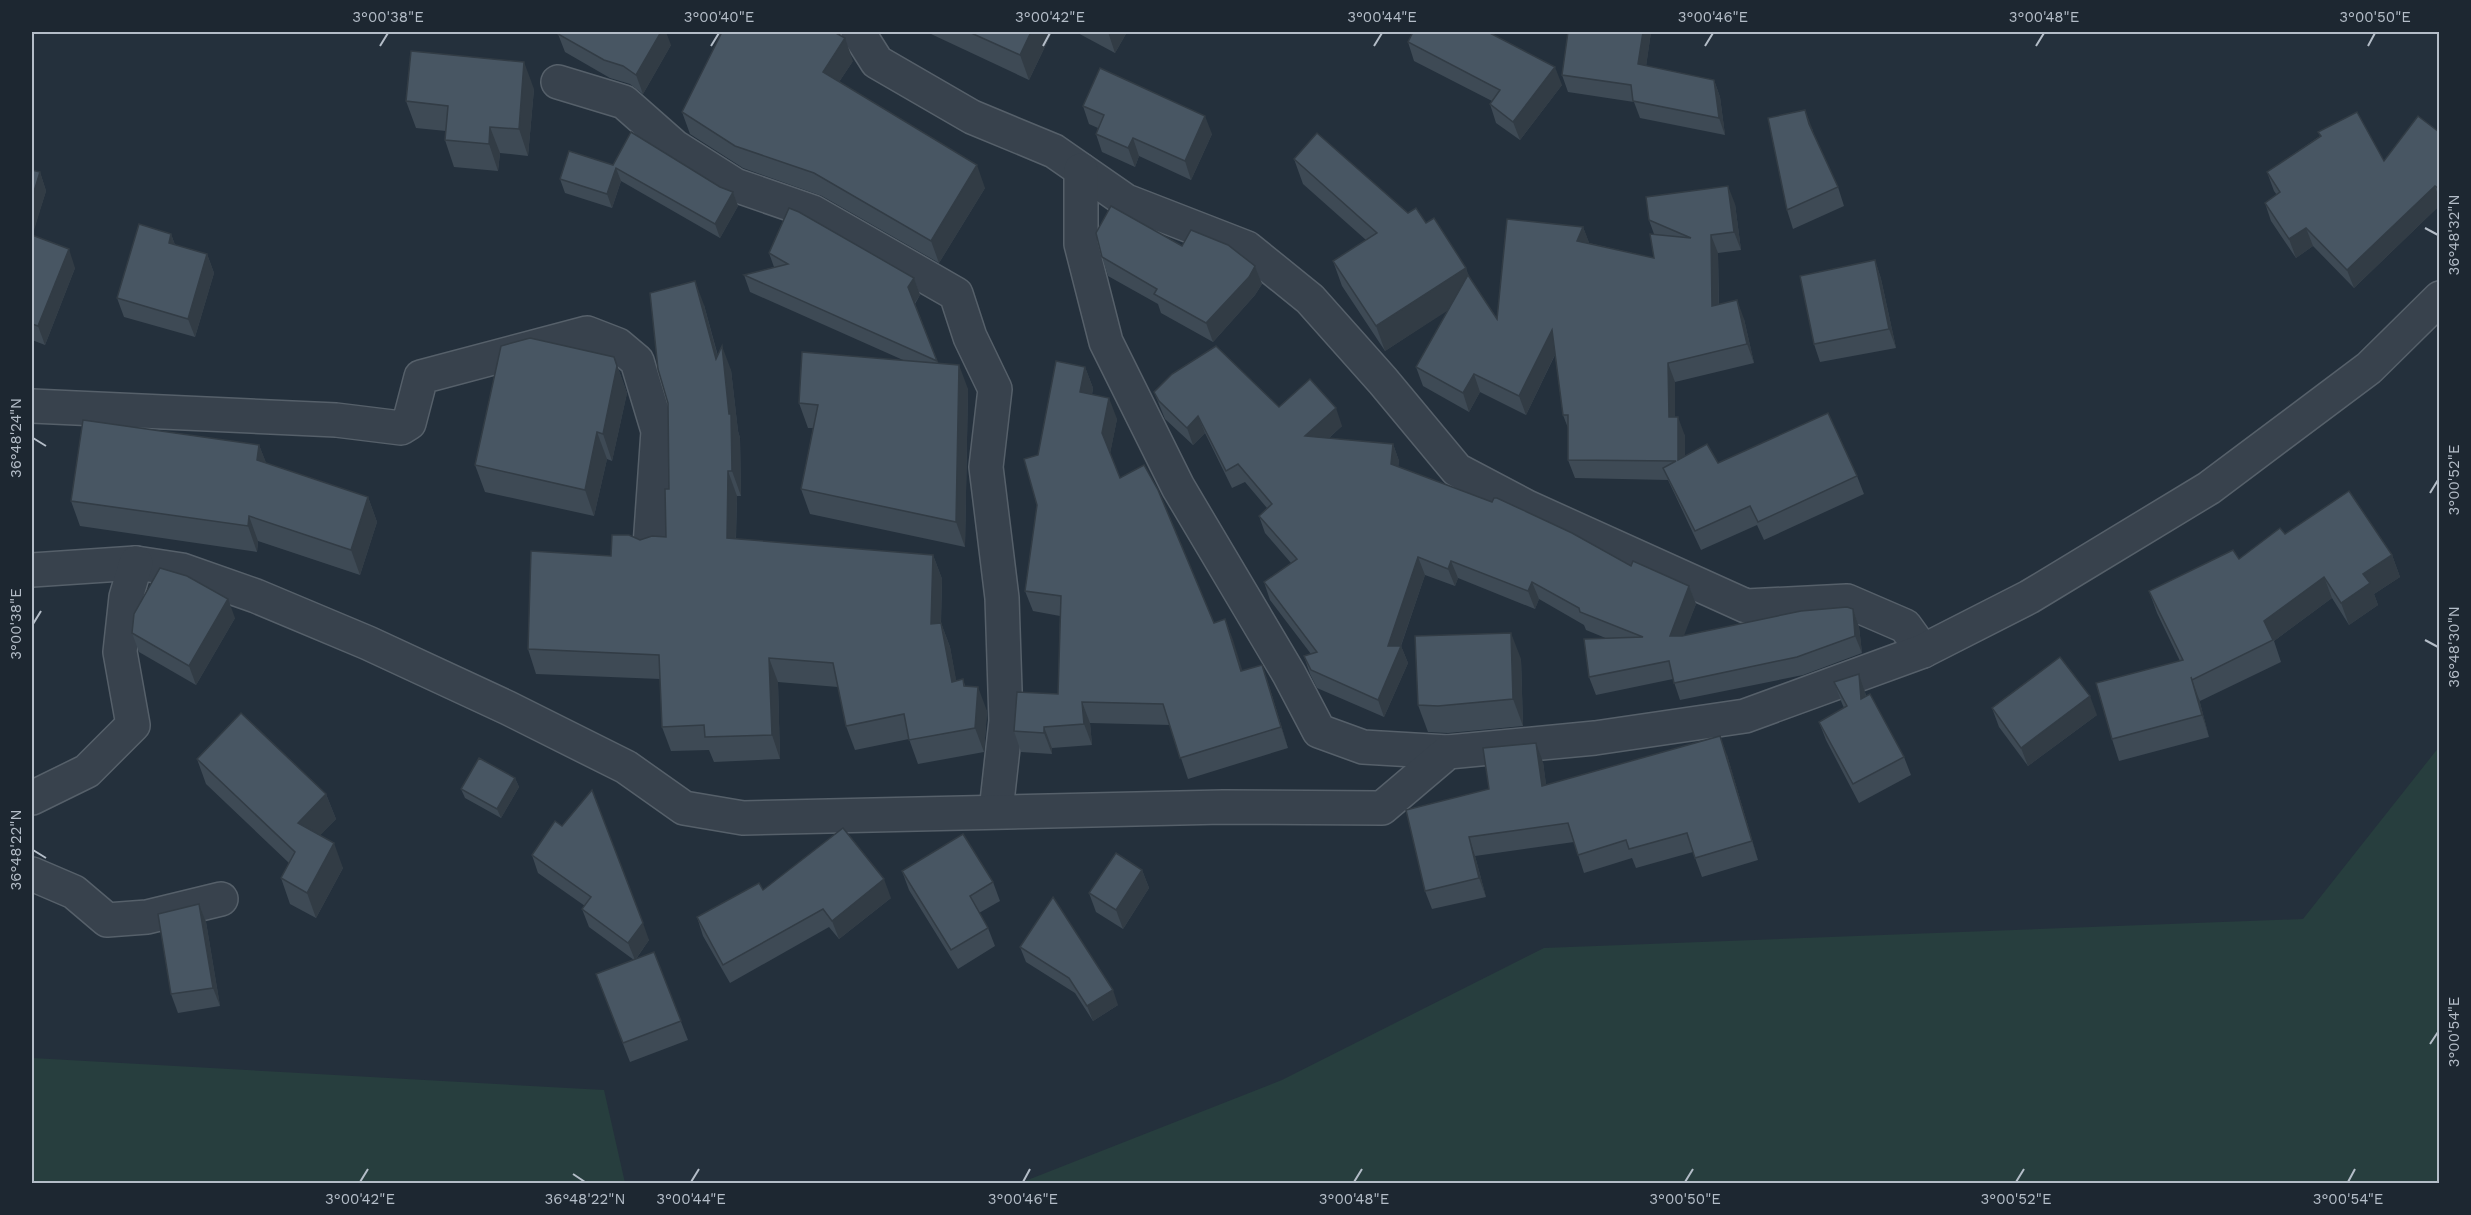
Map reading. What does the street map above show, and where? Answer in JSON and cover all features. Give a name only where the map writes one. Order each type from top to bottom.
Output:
[{"type":"street","points":[[858,32],[877,62],[972,117],[1054,151],[1126,201],[1247,248],[1310,299],[1383,381],[1457,470],[1527,507],[1746,606],[1847,601],[1905,626],[1923,651]]},
{"type":"street","points":[[558,82],[624,102],[675,147],[735,185],[813,212],[956,294],[970,337],[995,389],[986,467],[1002,598],[1006,721],[996,811]]},
{"type":"street","points":[[1081,170],[1081,244],[1106,342],[1178,487],[1289,674],[1319,731],[1363,747],[1448,752],[1595,738],[1745,716],[1923,651],[2029,597],[2209,488],[2369,368],[2439,298]]},
{"type":"street","points":[[32,406],[336,420],[401,428],[409,423],[421,377],[587,333],[618,345],[637,361],[658,431],[650,546]]},
{"type":"street","points":[[32,570],[136,563],[182,570],[256,596],[508,708],[626,767],[684,808],[743,818],[996,811],[1382,807],[1448,752]]},
{"type":"street","points":[[32,798],[87,771],[133,725],[120,652],[126,597],[136,563]]},
{"type":"street","points":[[32,874],[74,892],[107,920],[147,917],[221,899]]},
{"type":"green space","points":[[2439,747],[2439,1183],[1020,1183],[1282,1080],[1544,948],[2303,919]]},
{"type":"green space","points":[[32,1058],[604,1090],[625,1183],[32,1183]]},
{"type":"building","points":[[559,32],[661,32],[636,75],[623,66],[604,60],[558,34]]},
{"type":"building","points":[[722,32],[834,32],[845,38],[823,72],[977,165],[931,241],[814,173],[735,146],[682,112]]},
{"type":"building","points":[[969,32],[1031,32],[1020,55]]},
{"type":"building","points":[[1413,32],[1488,32],[1555,67],[1513,122],[1490,104],[1500,90],[1408,42]]},
{"type":"building","points":[[1568,32],[1643,32],[1638,64],[1714,80],[1719,118],[1633,101],[1631,85],[1562,75]]},
{"type":"building","points":[[411,51],[524,62],[519,129],[490,127],[489,144],[445,140],[448,106],[406,101]]},
{"type":"building","points":[[1100,68],[1205,116],[1185,161],[1133,138],[1128,148],[1096,134],[1104,115],[1083,106]]},
{"type":"building","points":[[1805,110],[1809,124],[1838,187],[1787,210],[1768,118]]},
{"type":"building","points":[[2357,112],[2384,161],[2418,116],[2439,132],[2439,189],[2435,186],[2347,270],[2306,228],[2289,239],[2265,203],[2280,192],[2267,172],[2321,136],[2318,132]]},
{"type":"building","points":[[631,132],[720,187],[733,192],[715,224],[616,168],[607,194],[560,179],[569,151],[613,165]]},
{"type":"building","points":[[1317,133],[1408,213],[1416,208],[1426,223],[1434,218],[1466,268],[1376,326],[1333,261],[1377,233],[1294,159]]},
{"type":"building","points":[[32,170],[40,172],[32,198]]},
{"type":"building","points":[[1728,186],[1734,232],[1711,235],[1712,306],[1737,300],[1747,344],[1668,363],[1669,417],[1678,417],[1678,460],[1707,444],[1718,463],[1828,413],[1857,476],[1758,522],[1750,506],[1695,531],[1663,468],[1676,461],[1568,460],[1568,415],[1563,415],[1552,330],[1519,396],[1474,374],[1463,393],[1416,367],[1468,275],[1497,319],[1507,219],[1583,227],[1577,241],[1654,258],[1650,234],[1691,238],[1649,220],[1646,197]]},
{"type":"building","points":[[1111,206],[1182,246],[1191,230],[1228,245],[1255,266],[1249,277],[1206,323],[1154,294],[1157,289],[1102,257],[1096,233]]},
{"type":"building","points":[[789,208],[914,278],[908,287],[937,361],[744,275],[788,264],[769,253]]},
{"type":"building","points":[[139,224],[171,234],[169,243],[207,254],[188,319],[117,298]]},
{"type":"building","points":[[32,235],[69,249],[38,326],[32,324]]},
{"type":"building","points":[[1875,260],[1889,329],[1814,344],[1800,276]]},
{"type":"building","points":[[695,281],[716,359],[722,346],[729,414],[731,414],[732,471],[728,471],[727,538],[933,555],[931,624],[941,623],[952,682],[963,679],[964,686],[978,687],[975,728],[909,740],[904,714],[846,726],[833,663],[769,658],[772,735],[705,737],[704,725],[662,727],[659,655],[528,649],[531,551],[611,556],[612,535],[629,535],[640,540],[652,536],[666,537],[665,489],[669,489],[668,403],[658,369],[650,293]]},
{"type":"building","points":[[530,338],[614,357],[617,366],[603,434],[597,432],[585,490],[475,465],[501,346]]},
{"type":"building","points":[[1216,346],[1279,407],[1310,379],[1336,408],[1305,436],[1393,444],[1391,464],[1492,502],[1494,498],[1497,498],[1572,533],[1631,566],[1633,561],[1689,586],[1670,636],[1682,636],[1801,611],[1847,607],[1853,609],[1855,636],[1797,657],[1674,683],[1669,661],[1589,677],[1584,639],[1643,637],[1580,612],[1579,608],[1532,582],[1528,591],[1451,561],[1448,569],[1418,557],[1388,646],[1401,646],[1378,700],[1311,670],[1304,656],[1317,652],[1264,582],[1297,559],[1259,516],[1272,504],[1238,464],[1226,471],[1198,416],[1187,428],[1159,401],[1154,392],[1172,374]]},
{"type":"building","points":[[802,352],[959,365],[956,522],[801,489],[818,405],[799,403]]},
{"type":"building","points":[[1056,361],[1085,367],[1080,392],[1109,398],[1102,433],[1120,478],[1144,465],[1158,490],[1214,623],[1225,619],[1241,671],[1262,665],[1281,727],[1180,758],[1163,704],[1082,702],[1084,724],[1044,727],[1044,733],[1014,731],[1017,692],[1058,694],[1061,596],[1025,591],[1037,505],[1024,459],[1038,455]]},
{"type":"building","points":[[83,420],[259,445],[257,460],[368,497],[351,550],[249,516],[248,526],[71,501]]},
{"type":"building","points":[[2349,491],[2392,555],[2363,574],[2370,583],[2341,603],[2324,577],[2264,621],[2273,640],[2192,680],[2191,677],[2202,715],[2112,739],[2096,683],[2183,660],[2149,591],[2233,550],[2239,559],[2280,528],[2285,534]]},
{"type":"building","points":[[160,568],[187,576],[228,599],[189,666],[132,633],[134,614]]},
{"type":"building","points":[[1511,633],[1513,699],[1438,706],[1418,705],[1415,636]]},
{"type":"building","points":[[2060,657],[2090,696],[2021,748],[1992,708]]},
{"type":"building","points":[[1859,674],[1861,699],[1870,694],[1904,757],[1853,784],[1819,722],[1847,706],[1834,682]]},
{"type":"building","points":[[241,713],[326,794],[298,823],[334,843],[307,893],[281,878],[295,852],[197,759]]},
{"type":"building","points":[[1720,736],[1752,841],[1695,858],[1687,833],[1629,849],[1626,840],[1578,855],[1568,823],[1469,837],[1479,878],[1425,891],[1406,810],[1489,789],[1483,748],[1536,743],[1542,786]]},
{"type":"building","points":[[479,758],[515,778],[497,809],[461,789]]},
{"type":"building","points":[[592,790],[643,923],[628,943],[582,909],[591,897],[532,855],[555,821],[562,826]]},
{"type":"building","points":[[843,828],[884,879],[832,921],[823,909],[723,965],[697,917],[759,883],[763,890]]},
{"type":"building","points":[[963,834],[993,882],[970,896],[988,928],[951,950],[902,871]]},
{"type":"building","points":[[1116,853],[1142,870],[1116,910],[1089,893]]},
{"type":"building","points":[[1053,897],[1113,990],[1087,1006],[1069,978],[1020,947]]},
{"type":"building","points":[[199,904],[213,988],[171,994],[158,914]]},
{"type":"building","points":[[654,952],[681,1021],[623,1043],[596,974]]}]
